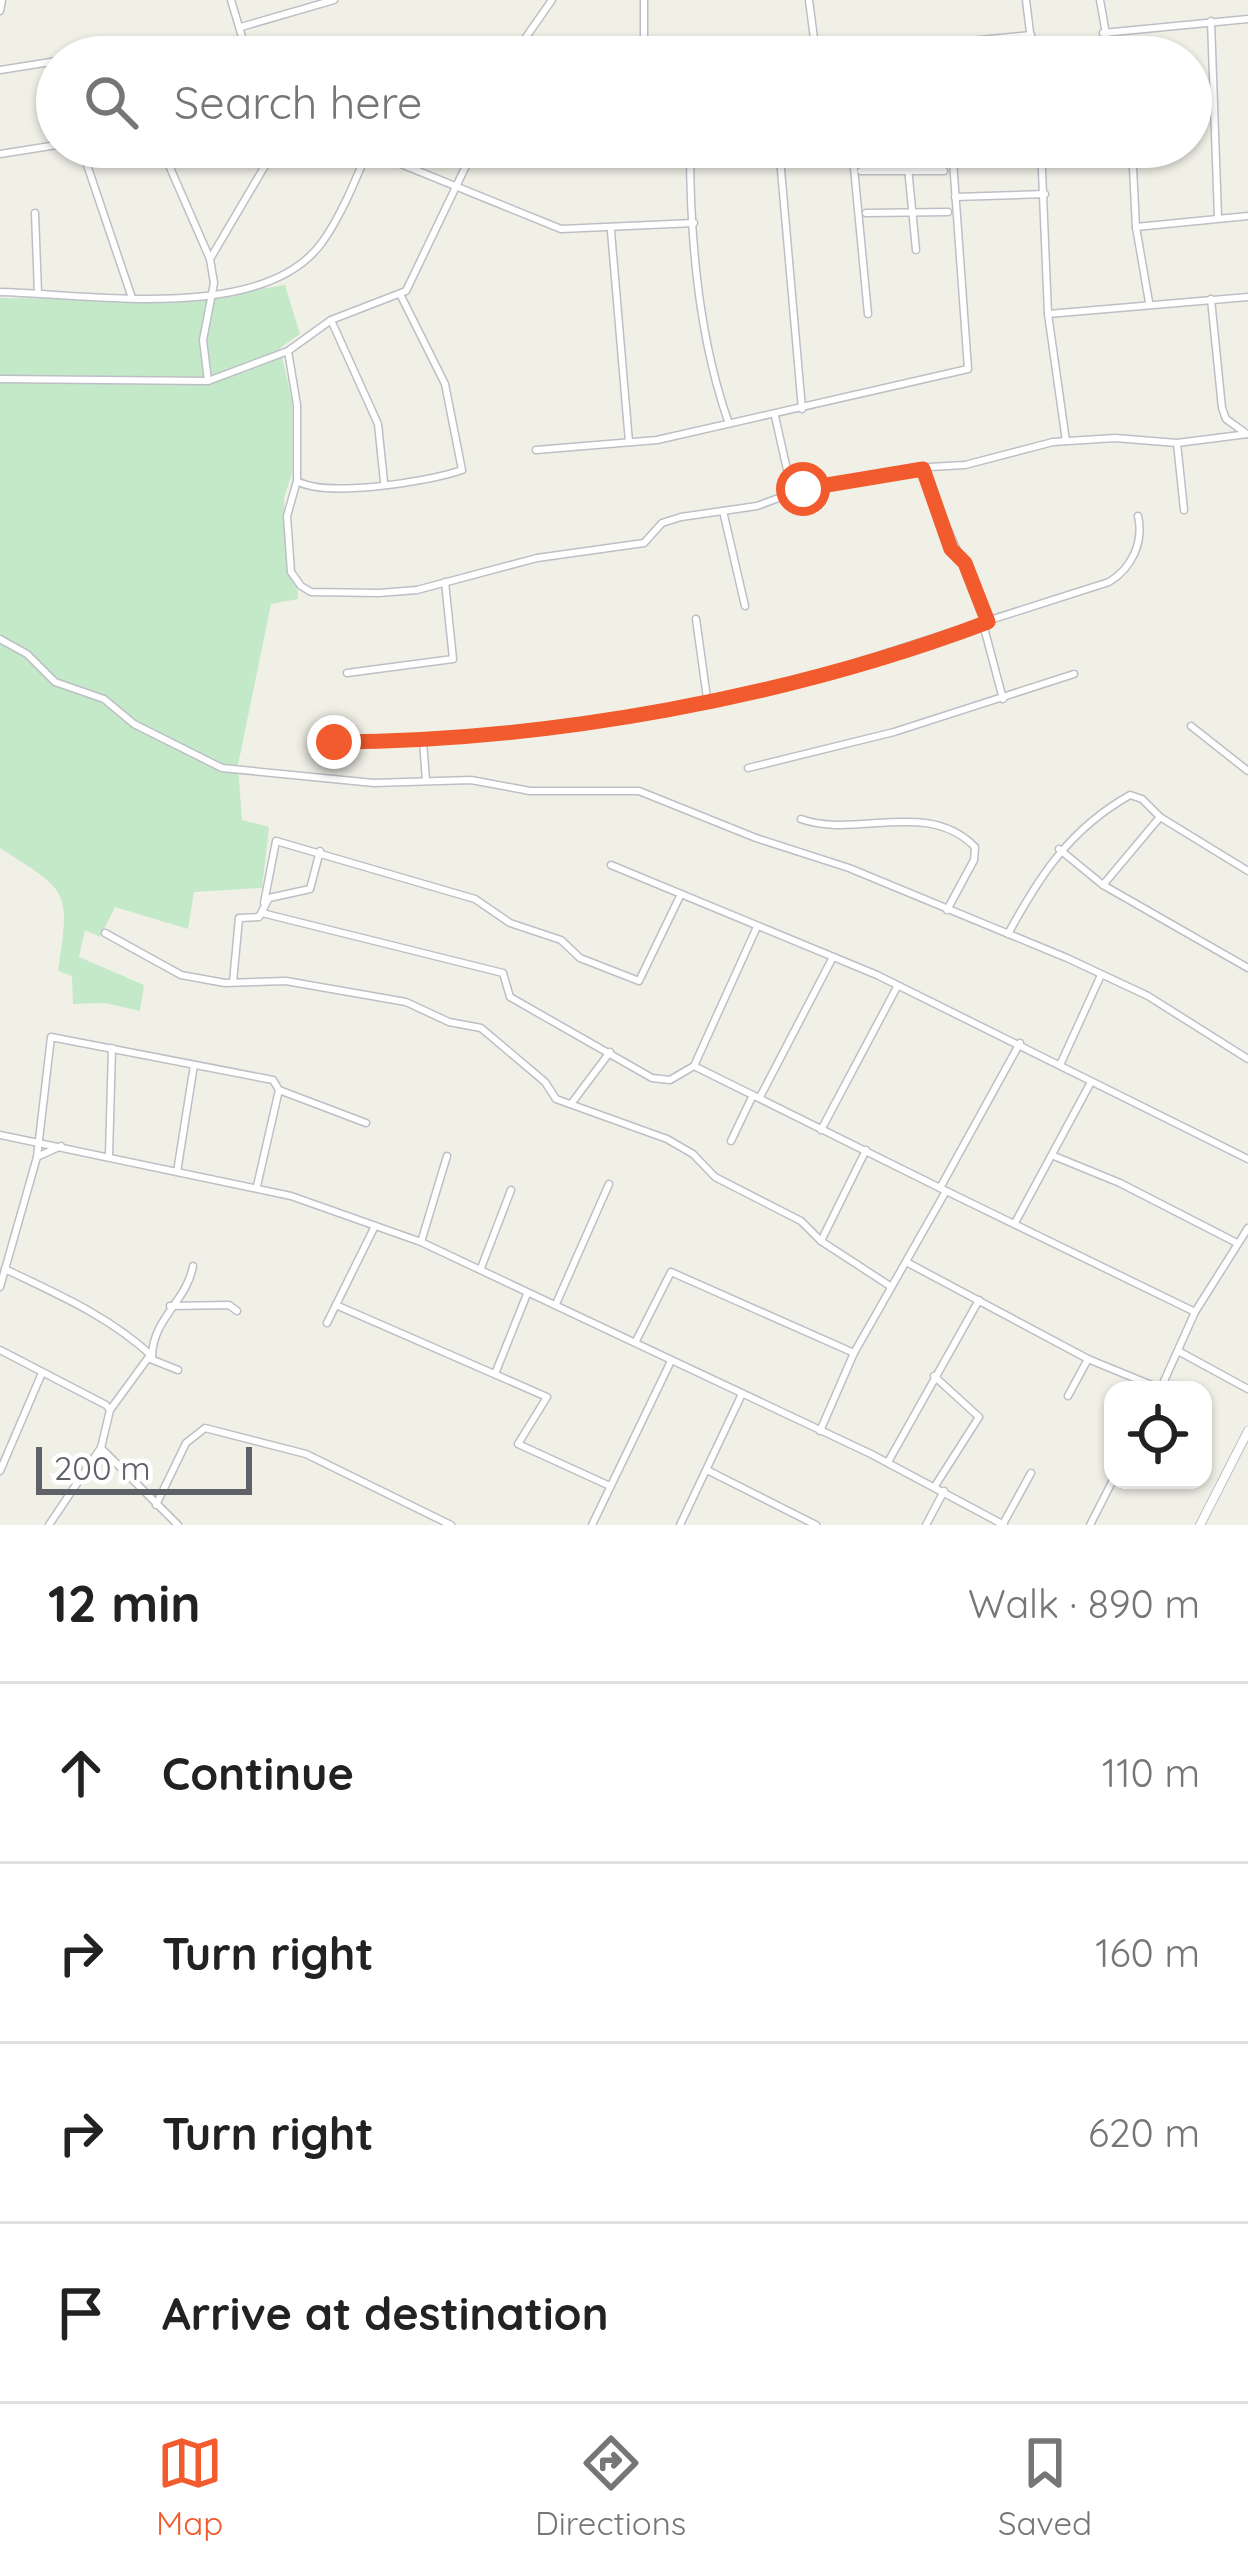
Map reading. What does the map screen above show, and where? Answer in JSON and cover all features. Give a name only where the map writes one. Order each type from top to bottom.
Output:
[{"type":"street","points":[[0,10],[2,0]]},
{"type":"street","points":[[231,0],[243,36]]},
{"type":"street","points":[[241,27],[334,0]]},
{"type":"street","points":[[527,36],[552,0]]},
{"type":"street","points":[[644,0],[644,36]]},
{"type":"street","points":[[809,0],[813,36]]},
{"type":"street","points":[[1020,36],[1031,35],[1026,0]]},
{"type":"street","points":[[1100,0],[1104,36]]},
{"type":"street","points":[[1103,33],[1160,32],[1248,19]]},
{"type":"street","points":[[1211,21],[1212,36]]},
{"type":"street","points":[[1212,49],[1218,217]]},
{"type":"street","points":[[0,70],[36,64]]},
{"type":"street","points":[[0,154],[36,148]]},
{"type":"street","points":[[88,168],[131,295]]},
{"type":"street","points":[[170,168],[210,259],[212,294],[203,340],[208,380]]},
{"type":"street","points":[[210,259],[264,168]]},
{"type":"street","points":[[0,292],[131,295],[153,300],[260,290],[322,244],[356,168]]},
{"type":"street","points":[[411,168],[561,229],[611,231],[694,223]]},
{"type":"street","points":[[0,379],[208,380],[288,351],[331,320],[400,296],[465,168]]},
{"type":"street","points":[[691,168],[710,368],[728,421]]},
{"type":"street","points":[[781,168],[802,409]]},
{"type":"street","points":[[854,168],[868,314]]},
{"type":"street","points":[[910,168],[916,250]]},
{"type":"street","points":[[536,450],[629,444],[728,421],[775,416],[922,376],[968,369],[953,168]]},
{"type":"street","points":[[1043,168],[1048,314],[1066,441]]},
{"type":"street","points":[[1133,168],[1146,302]]},
{"type":"street","points":[[861,171],[944,171]]},
{"type":"street","points":[[955,197],[1045,194]]},
{"type":"street","points":[[866,213],[948,212]]},
{"type":"street","points":[[35,213],[38,293]]},
{"type":"street","points":[[1136,227],[1248,216]]},
{"type":"street","points":[[611,231],[629,444]]},
{"type":"street","points":[[296,481],[310,488],[339,490],[462,470],[445,384],[430,345],[400,296]]},
{"type":"street","points":[[1048,314],[1146,302],[1248,298]]},
{"type":"street","points":[[1210,299],[1222,408],[1226,419],[1248,435]]},
{"type":"street","points":[[331,320],[378,424],[384,482]]},
{"type":"street","points":[[288,351],[297,405],[296,481],[287,516],[291,572],[311,592],[379,592],[538,558],[644,543],[662,523],[792,492],[1066,441],[1114,438],[1177,443],[1248,435]]},
{"type":"street","points":[[775,416],[792,492]]},
{"type":"street","points":[[1177,443],[1184,510]]},
{"type":"street","points":[[923,469],[951,549],[965,563],[986,623],[1003,699]]},
{"type":"street","points":[[723,511],[745,606]]},
{"type":"street","points":[[334,742],[423,741],[564,726],[826,676],[1121,574],[1142,532],[1138,516]]},
{"type":"street","points":[[346,673],[453,659],[445,581]]},
{"type":"street","points":[[696,619],[706,698]]},
{"type":"street","points":[[0,639],[4,647],[27,654],[71,691],[104,698],[134,724],[222,767],[374,783],[471,780],[530,791],[639,790],[1101,974],[1188,1018],[1248,1059]]},
{"type":"street","points":[[748,768],[824,752],[1074,674]]},
{"type":"street","points":[[1191,726],[1248,771]]},
{"type":"street","points":[[423,741],[426,780]]},
{"type":"street","points":[[1008,934],[1059,849],[1130,795],[1248,872]]},
{"type":"street","points":[[801,819],[832,825],[905,818],[967,838],[975,847],[974,860],[947,910]]},
{"type":"street","points":[[1103,885],[1160,818]]},
{"type":"street","points":[[262,913],[276,842],[475,899],[510,922],[561,940],[580,958],[639,981],[681,894]]},
{"type":"street","points":[[1059,849],[1103,885],[1248,968]]},
{"type":"street","points":[[264,903],[313,886],[320,851]]},
{"type":"street","points":[[611,865],[756,929],[833,957],[1020,1043],[1248,1159]]},
{"type":"street","points":[[233,982],[239,918],[262,913],[503,973],[510,997],[652,1078],[670,1080],[694,1066],[756,929]]},
{"type":"street","points":[[105,933],[181,975],[233,982],[286,981],[406,1003],[449,1022],[481,1028],[545,1082],[556,1099],[667,1139],[693,1154],[715,1178],[801,1221],[821,1241],[890,1286]]},
{"type":"street","points":[[731,1141],[833,957]]},
{"type":"street","points":[[1060,1065],[1101,974]]},
{"type":"street","points":[[821,1130],[897,987]]},
{"type":"street","points":[[0,1287],[37,1157],[46,1042],[61,1037],[273,1080],[279,1090],[366,1123]]},
{"type":"street","points":[[820,1431],[854,1353],[890,1286],[910,1264],[1020,1043]]},
{"type":"street","points":[[109,1155],[112,1048]]},
{"type":"street","points":[[571,1104],[610,1052]]},
{"type":"street","points":[[177,1172],[194,1065]]},
{"type":"street","points":[[694,1066],[1195,1312]]},
{"type":"street","points":[[1016,1222],[1091,1082]]},
{"type":"street","points":[[256,1188],[279,1090]]},
{"type":"street","points":[[0,1135],[256,1188],[421,1242],[888,1462],[1004,1524],[1031,1473]]},
{"type":"street","points":[[37,1157],[61,1146]]},
{"type":"street","points":[[821,1241],[866,1150]]},
{"type":"street","points":[[421,1242],[447,1156]]},
{"type":"street","points":[[1054,1156],[1120,1183],[1235,1242]]},
{"type":"street","points":[[556,1304],[609,1184]]},
{"type":"street","points":[[481,1268],[512,1190]]},
{"type":"street","points":[[327,1323],[375,1226]]},
{"type":"street","points":[[1165,1381],[1195,1312],[1248,1228]]},
{"type":"street","points":[[0,1237],[11,1238]]},
{"type":"street","points":[[910,1264],[1088,1359],[1142,1381]]},
{"type":"street","points":[[49,1525],[101,1448],[110,1411],[152,1356],[155,1332],[187,1288],[193,1266]]},
{"type":"street","points":[[5,1269],[85,1308],[178,1370]]},
{"type":"street","points":[[636,1341],[671,1272],[854,1353]]},
{"type":"street","points":[[495,1374],[528,1292]]},
{"type":"street","points":[[888,1462],[979,1300]]},
{"type":"street","points":[[170,1306],[229,1305],[237,1311]]},
{"type":"street","points":[[336,1305],[547,1397],[518,1444],[610,1486]]},
{"type":"street","points":[[0,1350],[110,1411]]},
{"type":"street","points":[[1180,1352],[1248,1389]]},
{"type":"street","points":[[1068,1396],[1088,1359]]},
{"type":"street","points":[[592,1525],[671,1360]]},
{"type":"street","points":[[0,1471],[42,1373]]},
{"type":"street","points":[[934,1376],[979,1417],[935,1486]]},
{"type":"street","points":[[680,1525],[741,1396]]},
{"type":"street","points":[[156,1505],[194,1432],[206,1428],[306,1454],[451,1525]]},
{"type":"street","points":[[1200,1525],[1248,1431]]},
{"type":"street","points":[[101,1448],[172,1523]]},
{"type":"street","points":[[705,1469],[816,1525]]},
{"type":"street","points":[[1090,1525],[1109,1489]]},
{"type":"street","points":[[926,1525],[944,1491]]},
{"type":"green space","points":[[285,285],[300,334],[280,348],[292,401],[292,473],[284,498],[287,573],[297,586],[298,599],[271,604],[238,765],[242,820],[269,827],[262,888],[194,892],[188,929],[115,907],[100,937],[85,930],[79,957],[144,985],[140,1011],[105,1003],[73,1004],[72,976],[58,971],[64,924],[60,896],[40,875],[0,848],[0,298],[197,300]]},
{"type":"route","points":[[334,742],[423,741],[564,726],[768,691],[988,622],[965,563],[951,549],[923,469],[803,489]]}]
